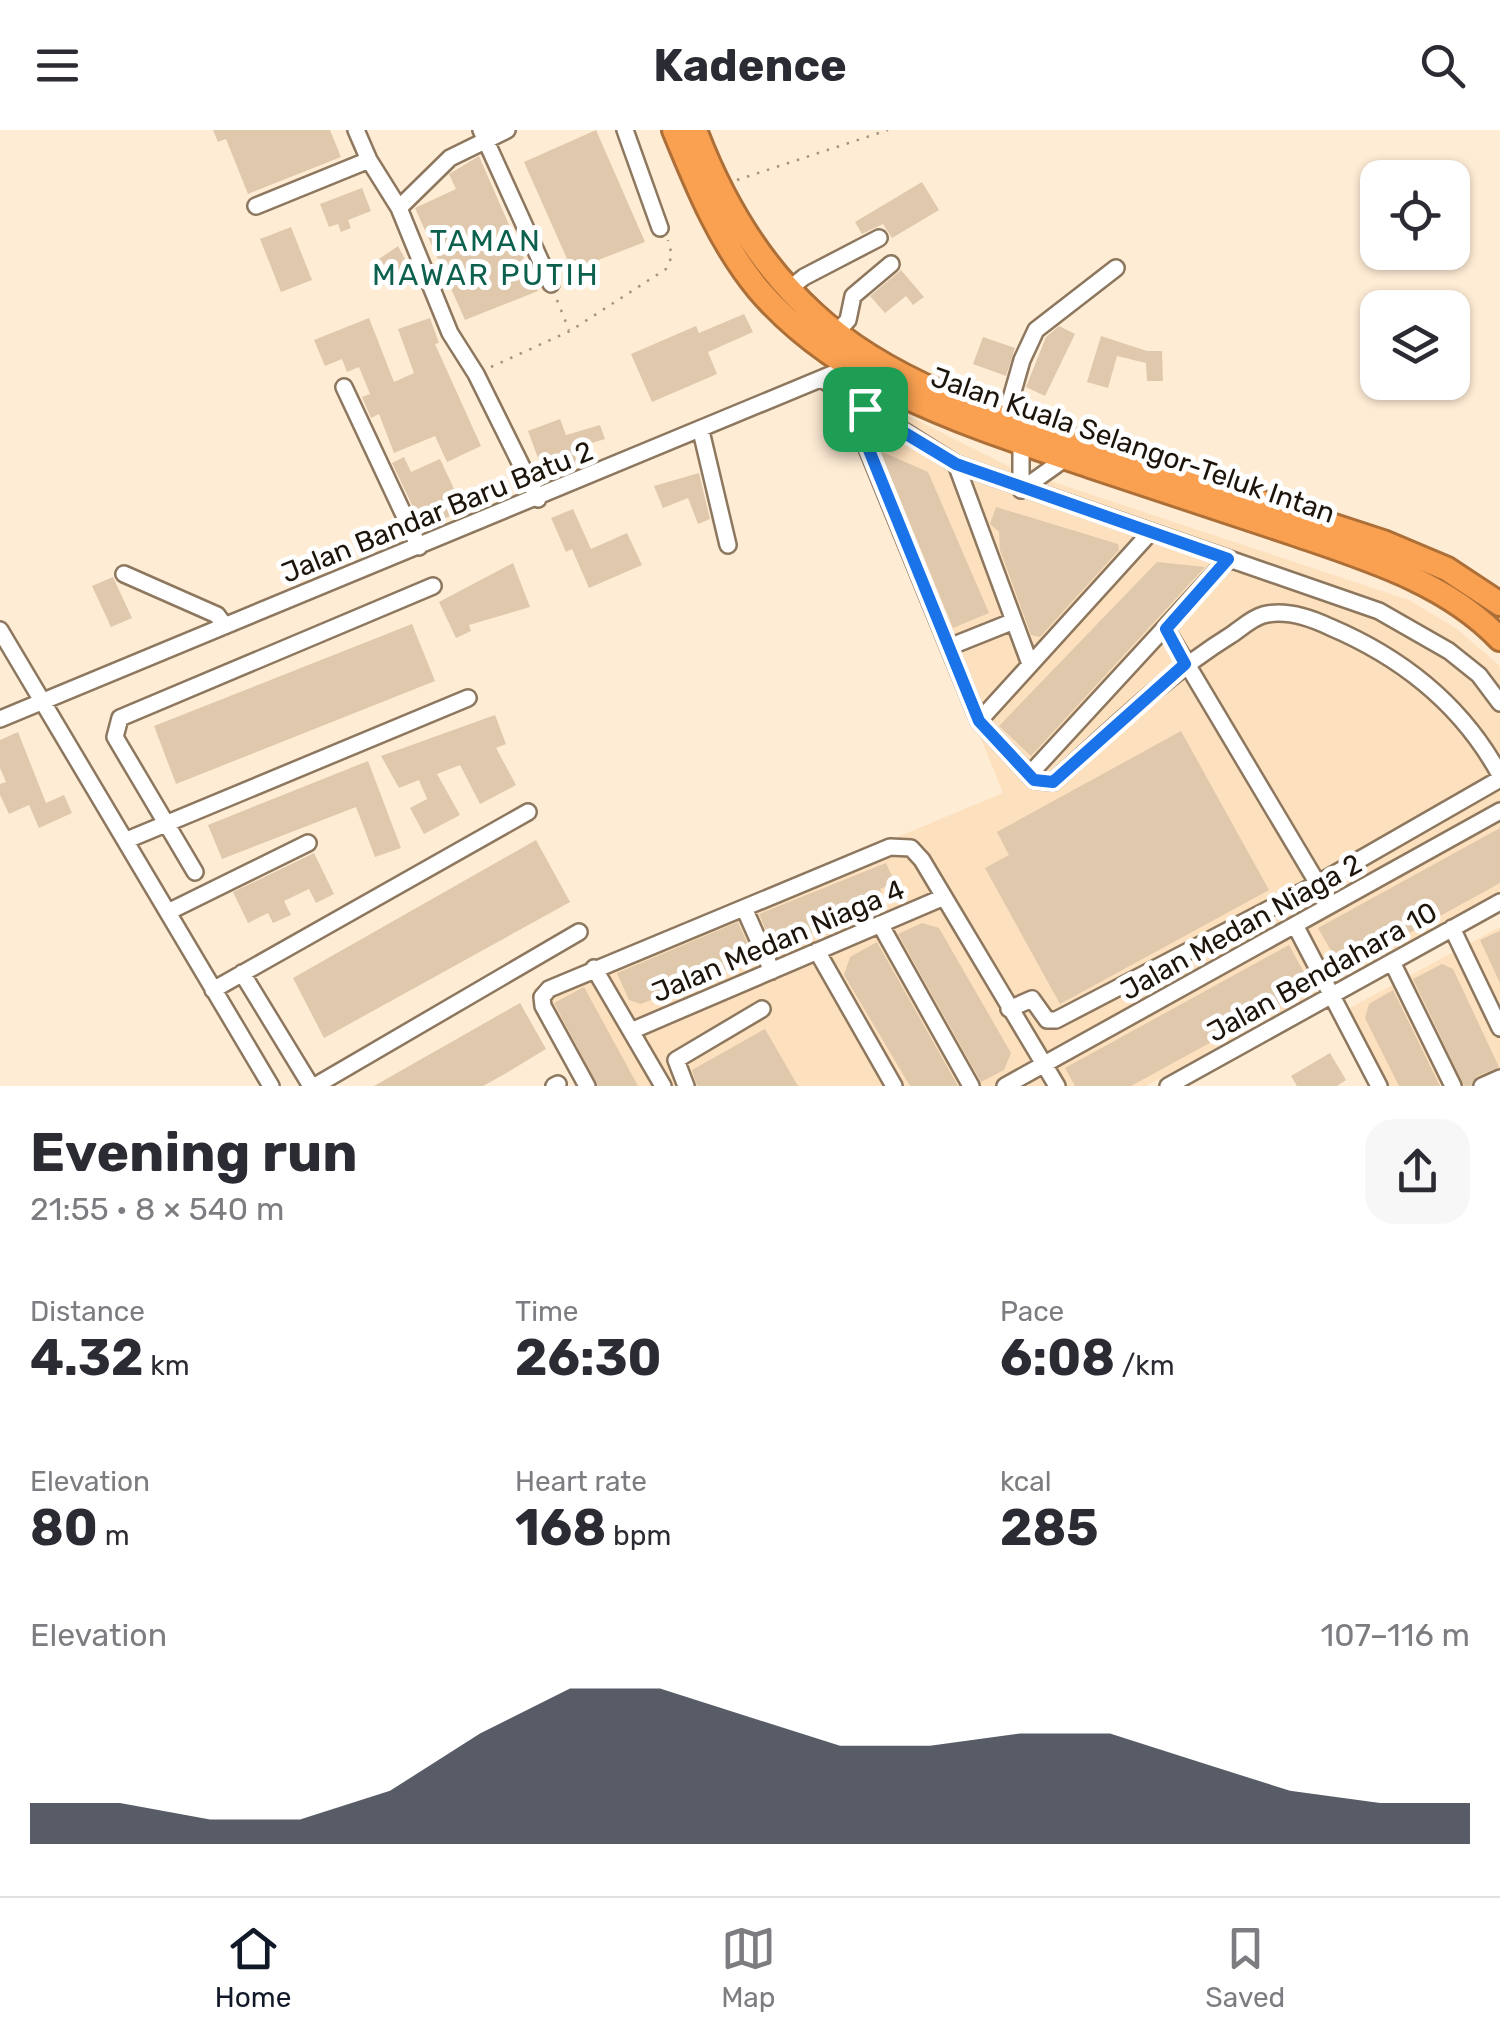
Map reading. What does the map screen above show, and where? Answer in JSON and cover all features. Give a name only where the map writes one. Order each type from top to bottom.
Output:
[{"type":"highway","name":"Jalan Kuala Selangor-Teluk Intan","points":[[674,130],[717,230],[759,289],[800,332],[848,367],[907,398],[1021,442],[1363,557],[1434,589],[1500,639]]},
{"type":"highway","name":"Jalan Kuala Selangor-Teluk Intan","points":[[695,130],[736,220],[789,289],[837,332],[914,381],[1006,416],[1384,542],[1446,568],[1500,604]]},
{"type":"street","points":[[356,130],[399,208],[450,333],[476,374],[538,499]]},
{"type":"street","points":[[399,208],[450,158],[484,134],[507,130]]},
{"type":"street","points":[[625,130],[660,228]]},
{"type":"street","points":[[484,134],[550,284]]},
{"type":"street","points":[[256,206],[370,160]]},
{"type":"street","points":[[789,289],[804,277],[879,238]]},
{"type":"street","points":[[837,332],[848,320],[853,296],[891,264]]},
{"type":"street","points":[[1006,416],[1022,360],[1036,330],[1116,268]]},
{"type":"street","name":"Jalan Bandar Baru Batu 2","points":[[0,719],[538,499],[848,367]]},
{"type":"street","points":[[823,380],[956,464],[1148,535],[1304,582],[1412,628],[1480,675],[1500,703]]},
{"type":"street","points":[[344,387],[419,546]]},
{"type":"street","points":[[865,409],[856,418],[979,721],[1034,780],[1053,782],[1185,664],[1263,615],[1311,618],[1366,642],[1433,688],[1482,741],[1500,777],[1318,884],[1056,1020],[1047,1020],[1032,999],[1009,1010]]},
{"type":"street","points":[[701,431],[728,545]]},
{"type":"street","points":[[1021,442],[1021,490]]},
{"type":"street","points":[[1021,490],[1066,458]]},
{"type":"street","points":[[956,464],[1030,664]]},
{"type":"street","points":[[979,721],[1148,535]]},
{"type":"street","points":[[1029,775],[1228,559]]},
{"type":"street","points":[[124,574],[217,615],[224,626]]},
{"type":"street","points":[[195,872],[115,737],[120,718],[433,586]]},
{"type":"street","points":[[949,647],[1014,621]]},
{"type":"street","points":[[0,630],[272,1086]]},
{"type":"street","points":[[1163,632],[1330,906]]},
{"type":"street","points":[[127,840],[468,698]]},
{"type":"street","name":"Jalan Medan Niaga 2","points":[[1006,1086],[1500,811]]},
{"type":"street","points":[[214,990],[528,812]]},
{"type":"street","points":[[168,912],[308,843]]},
{"type":"street","points":[[587,1086],[542,997],[594,968],[890,847],[910,848],[944,897],[1057,1086]]},
{"type":"street","name":"Jalan Medan Niaga 4","points":[[631,1030],[944,897]]},
{"type":"street","name":"Jalan Bendahara 10","points":[[1168,1086],[1500,902]]},
{"type":"street","points":[[744,908],[772,971]]},
{"type":"street","points":[[880,924],[971,1086]]},
{"type":"street","points":[[1295,926],[1379,1086]]},
{"type":"street","points":[[1452,928],[1500,1028]]},
{"type":"street","points":[[242,973],[313,1086],[579,932]]},
{"type":"street","points":[[817,951],[894,1086]]},
{"type":"street","points":[[1392,962],[1453,1086]]},
{"type":"street","points":[[594,968],[663,1086]]},
{"type":"street","points":[[686,1086],[676,1060],[762,1009]]},
{"type":"street","points":[[1482,1086],[1500,1078]]},
{"type":"path","points":[[720,186],[888,130]]},
{"type":"path","points":[[476,374],[570,331],[666,269],[672,249],[660,228]]},
{"type":"path","points":[[550,284],[570,331]]},
{"type":"shaded area","points":[[857,390],[1014,469],[1409,600],[1457,629],[1500,666],[1500,891],[1146,1086],[581,1086],[533,989],[1003,793],[845,403]]},
{"type":"shaded area","points":[[1500,927],[1500,1086],[1369,1086],[1333,1017]]},
{"type":"building","points":[[213,130],[330,130],[341,157],[248,194],[226,139],[218,142]]},
{"type":"building","points":[[596,130],[645,242],[572,270],[524,162]]},
{"type":"building","points":[[479,156],[538,291],[465,320],[415,208],[456,189],[449,174]]},
{"type":"building","points":[[922,182],[939,210],[892,238],[883,224],[862,234],[855,222]]},
{"type":"building","points":[[362,188],[371,211],[348,220],[351,228],[341,232],[338,224],[329,227],[320,204]]},
{"type":"building","points":[[291,227],[312,280],[281,292],[260,239]]},
{"type":"building","points":[[398,246],[413,273],[394,287],[376,261]]},
{"type":"building","points":[[901,270],[924,297],[913,305],[906,296],[885,313],[870,296]]},
{"type":"building","points":[[744,314],[753,332],[708,352],[717,374],[652,402],[631,354],[696,326],[699,333]]},
{"type":"building","points":[[369,318],[394,382],[414,373],[398,329],[430,318],[439,343],[435,344],[481,446],[447,462],[435,436],[394,453],[379,414],[371,418],[362,397],[370,394],[359,367],[347,372],[342,359],[325,366],[314,340]]},
{"type":"building","points":[[1059,326],[1075,334],[1045,396],[1026,387],[1046,337]]},
{"type":"building","points":[[1101,336],[1147,351],[1162,351],[1163,381],[1147,381],[1146,363],[1117,356],[1108,388],[1087,382]]},
{"type":"building","points":[[983,337],[1015,348],[1006,376],[973,364]]},
{"type":"building","points":[[560,419],[566,435],[600,425],[605,439],[572,449],[578,464],[545,477],[528,431]]},
{"type":"building","points":[[880,451],[928,472],[989,613],[953,628]]},
{"type":"building","points":[[404,457],[411,472],[440,459],[464,510],[423,528],[392,463]]},
{"type":"building","points":[[699,473],[710,519],[698,524],[688,498],[663,508],[654,486]]},
{"type":"building","points":[[996,507],[1118,544],[1119,550],[1040,637],[1031,635],[1000,550],[999,532],[990,524]]},
{"type":"building","points":[[573,509],[591,549],[627,533],[642,565],[589,588],[572,549],[566,552],[551,518]]},
{"type":"building","points":[[1157,562],[1205,567],[1031,756],[999,726]]},
{"type":"building","points":[[513,563],[530,607],[469,625],[471,631],[456,638],[439,602]]},
{"type":"building","points":[[113,577],[132,618],[111,627],[92,586]]},
{"type":"building","points":[[412,624],[435,681],[176,784],[154,726]]},
{"type":"building","points":[[495,715],[506,744],[496,748],[516,785],[480,804],[460,765],[437,774],[460,815],[424,834],[410,808],[427,799],[419,780],[399,788],[381,756]]},
{"type":"building","points":[[1181,731],[1269,890],[1060,1004],[985,868],[1009,855],[997,832]]},
{"type":"building","points":[[18,732],[46,803],[64,795],[72,813],[39,828],[29,805],[9,814],[0,795],[0,784],[6,782],[0,768],[0,740]]},
{"type":"building","points":[[368,761],[401,848],[375,857],[356,807],[222,859],[208,825]]},
{"type":"building","points":[[1500,828],[1500,883],[1342,970],[1318,928]]},
{"type":"building","points":[[536,840],[570,902],[324,1038],[293,978]]},
{"type":"building","points":[[314,853],[334,894],[316,903],[309,889],[284,901],[291,915],[273,923],[268,913],[248,923],[233,892]]},
{"type":"building","points":[[886,863],[895,883],[880,889],[886,903],[774,949],[759,914]]},
{"type":"building","points":[[738,922],[754,958],[641,1004],[629,1000],[617,973]]},
{"type":"building","points":[[922,923],[939,928],[1011,1053],[1004,1070],[981,1082],[898,934]]},
{"type":"building","points":[[1500,931],[1500,983],[1480,940]]},
{"type":"building","points":[[877,942],[958,1086],[910,1086],[844,975],[850,957]]},
{"type":"building","points":[[1289,945],[1312,987],[1131,1086],[1075,1086],[1065,1068]]},
{"type":"building","points":[[1442,964],[1453,969],[1499,1067],[1477,1076],[1471,1086],[1464,1086],[1413,979]]},
{"type":"building","points":[[584,987],[638,1086],[598,1086],[554,1003]]},
{"type":"building","points":[[1393,990],[1440,1086],[1399,1086],[1365,1018],[1369,1004]]},
{"type":"building","points":[[520,1003],[546,1049],[503,1075],[483,1086],[374,1086]]},
{"type":"building","points":[[765,1029],[798,1086],[697,1086],[692,1070]]},
{"type":"building","points":[[1330,1053],[1346,1080],[1337,1086],[1297,1086],[1291,1076]]},
{"type":"district","name":"TAMAN MAWAR PUTIH","points":[[486,258]]},
{"type":"route","points":[[865,409],[956,464],[1148,535],[1228,559],[1166,629],[1185,664],[1053,782],[1034,780],[979,721],[856,418],[865,409]]}]
